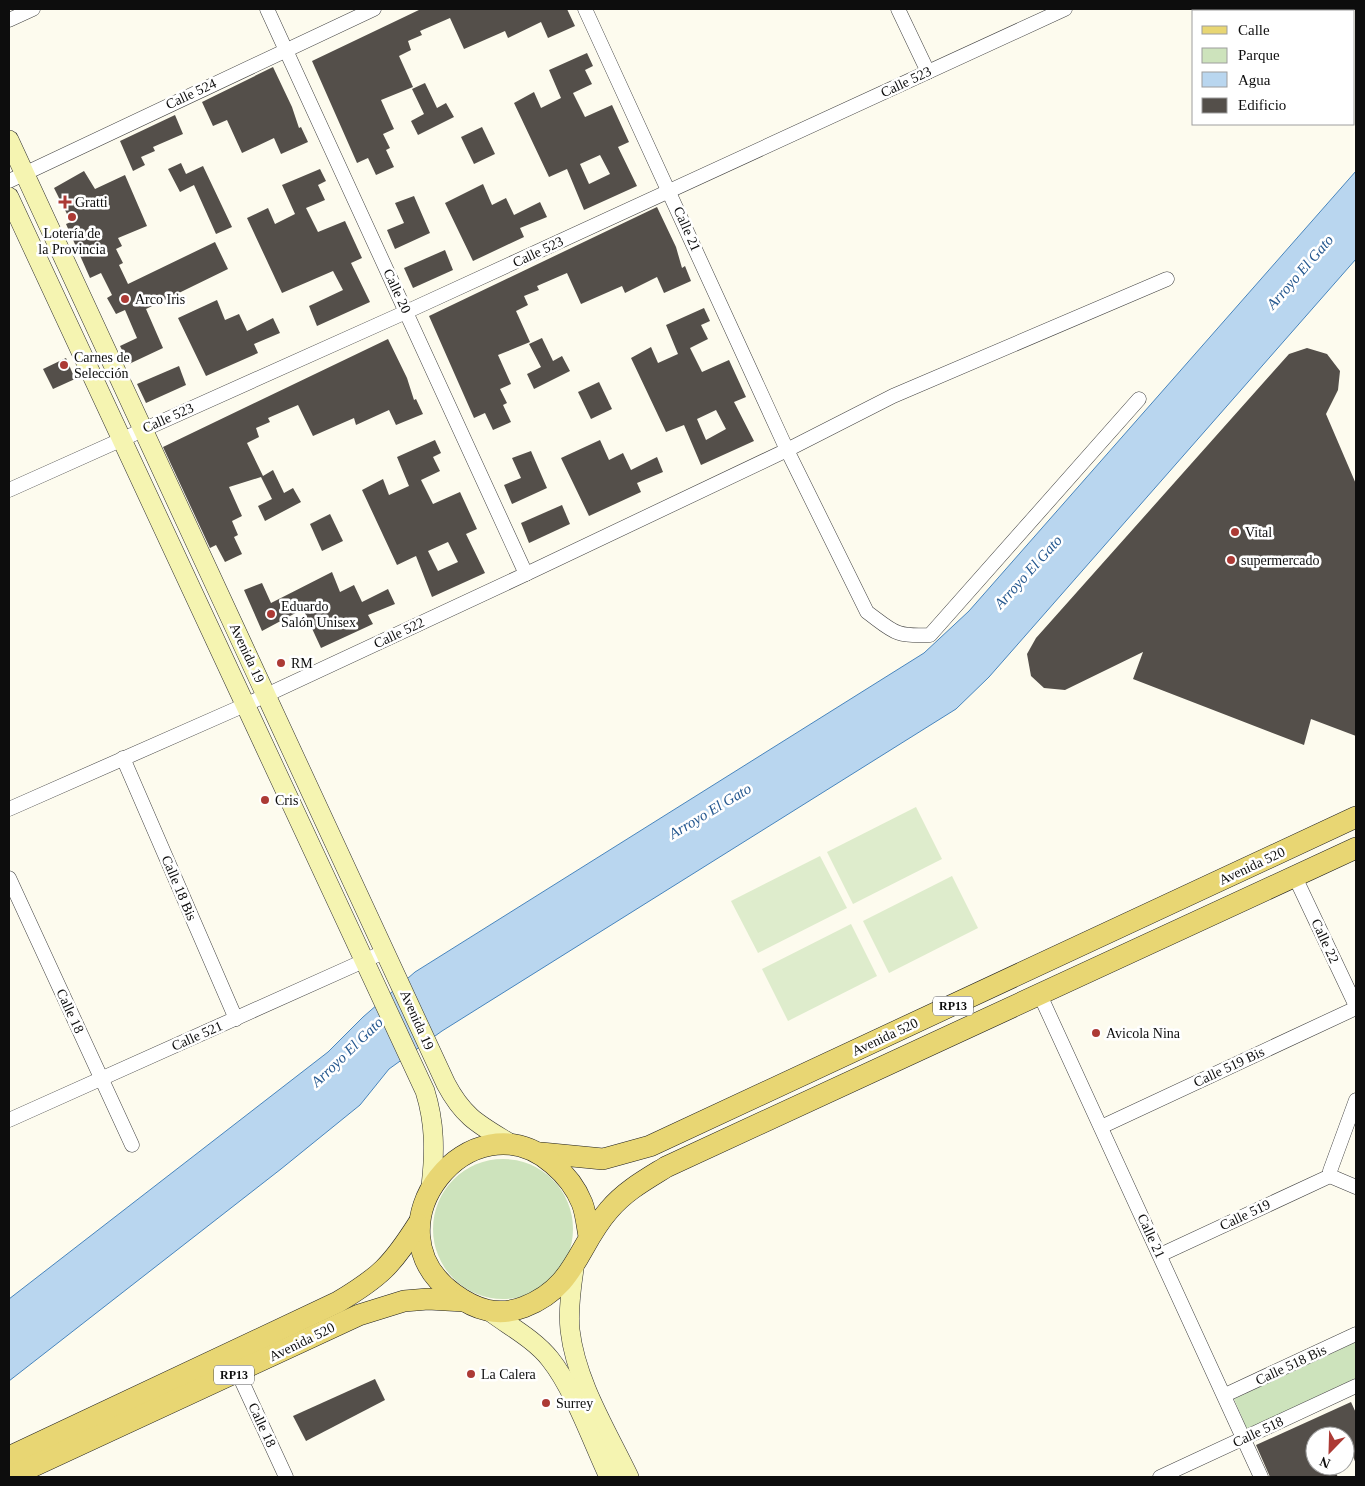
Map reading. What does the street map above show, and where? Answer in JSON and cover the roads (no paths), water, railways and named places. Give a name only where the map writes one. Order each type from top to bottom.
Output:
[{"type":"main road","name":"Avenida 19","points":[[9,140],[16,177],[141,430],[267,694],[456,1103],[475,1122],[512,1144]]},
{"type":"main road","name":"Avenida 19","points":[[9,197],[245,705],[367,961],[379,992],[425,1091],[433,1115],[435,1150],[431,1186]]},
{"type":"main road","name":"Avenida 520","points":[[541,1153],[603,1159],[650,1146],[1356,817]]},
{"type":"main road","name":"Avenida 520","points":[[589,1236],[623,1194],[666,1167],[1356,848]]},
{"type":"main road","name":"RP13","points":[[512,1144],[541,1153],[566,1175],[582,1204],[589,1236],[574,1269],[552,1292],[524,1307],[492,1312],[464,1301],[445,1287],[430,1269],[421,1247],[418,1224],[431,1186],[446,1168],[465,1154],[488,1146],[512,1144]]},
{"type":"main road","name":"Avenida 520","points":[[9,1457],[338,1302],[371,1282],[389,1266],[418,1224]]},
{"type":"main road","points":[[574,1269],[570,1298],[570,1330],[580,1373],[629,1477]]},
{"type":"main road","name":"Avenida 520","points":[[10,1477],[359,1315],[404,1301],[428,1299],[464,1301]]},
{"type":"main road","points":[[492,1312],[533,1343],[549,1359],[564,1382],[608,1477]]},
{"type":"street","points":[[9,20],[33,9]]},
{"type":"street","name":"Calle 20","points":[[267,9],[526,574]]},
{"type":"street","name":"Calle 524","points":[[16,177],[374,9]]},
{"type":"street","name":"Calle 21","points":[[585,9],[787,450],[867,612],[890,629],[904,636],[930,635],[1139,399]]},
{"type":"street","points":[[898,9],[928,72]]},
{"type":"street","name":"Calle 523","points":[[9,490],[121,438],[406,312],[1065,9]]},
{"type":"street","name":"Calle 522","points":[[9,808],[245,705],[787,450],[893,396],[1167,278]]},
{"type":"street","name":"Calle 18 Bis","points":[[123,758],[236,1019]]},
{"type":"street","name":"Calle 22","points":[[1295,877],[1356,1007]]},
{"type":"street","name":"Calle 18","points":[[9,878],[132,1145]]},
{"type":"street","name":"Calle 521","points":[[9,1120],[386,951]]},
{"type":"street","name":"Calle 21","points":[[1040,995],[1262,1477]]},
{"type":"street","name":"Calle 519 Bis","points":[[1101,1127],[1356,1007]]},
{"type":"street","points":[[1356,1100],[1330,1170],[1330,1176],[1356,1187]]},
{"type":"street","name":"Calle 519","points":[[1160,1255],[1330,1176]]},
{"type":"street","name":"Calle 518 Bis","points":[[1225,1396],[1356,1334]]},
{"type":"street","name":"Calle 18","points":[[238,1372],[286,1477]]},
{"type":"street","name":"Calle 518","points":[[1160,1477],[1356,1386]]},
{"type":"water","name":"Arroyo El Gato","points":[[1356,171],[1356,259],[989,677],[956,709],[442,1031],[389,1069],[360,1105],[281,1169],[9,1381],[9,1299],[328,1052],[363,1017],[415,972],[924,653],[969,611]]},
{"type":"place","name":"Gratti","points":[[65,202]]},
{"type":"place","name":"Lotería de la Provincia","points":[[72,217]]},
{"type":"place","name":"Arco Iris","points":[[125,299]]},
{"type":"place","name":"Carnes de Selección","points":[[64,365]]},
{"type":"place","name":"Vital","points":[[1235,532]]},
{"type":"place","name":"supermercado","points":[[1231,560]]},
{"type":"place","name":"Eduardo Salón Unisex","points":[[271,614]]},
{"type":"place","name":"RM","points":[[281,663]]},
{"type":"place","name":"Cris","points":[[265,800]]},
{"type":"place","name":"Avicola Nina","points":[[1096,1033]]},
{"type":"place","name":"La Calera","points":[[471,1374]]},
{"type":"place","name":"Surrey","points":[[546,1403]]}]
